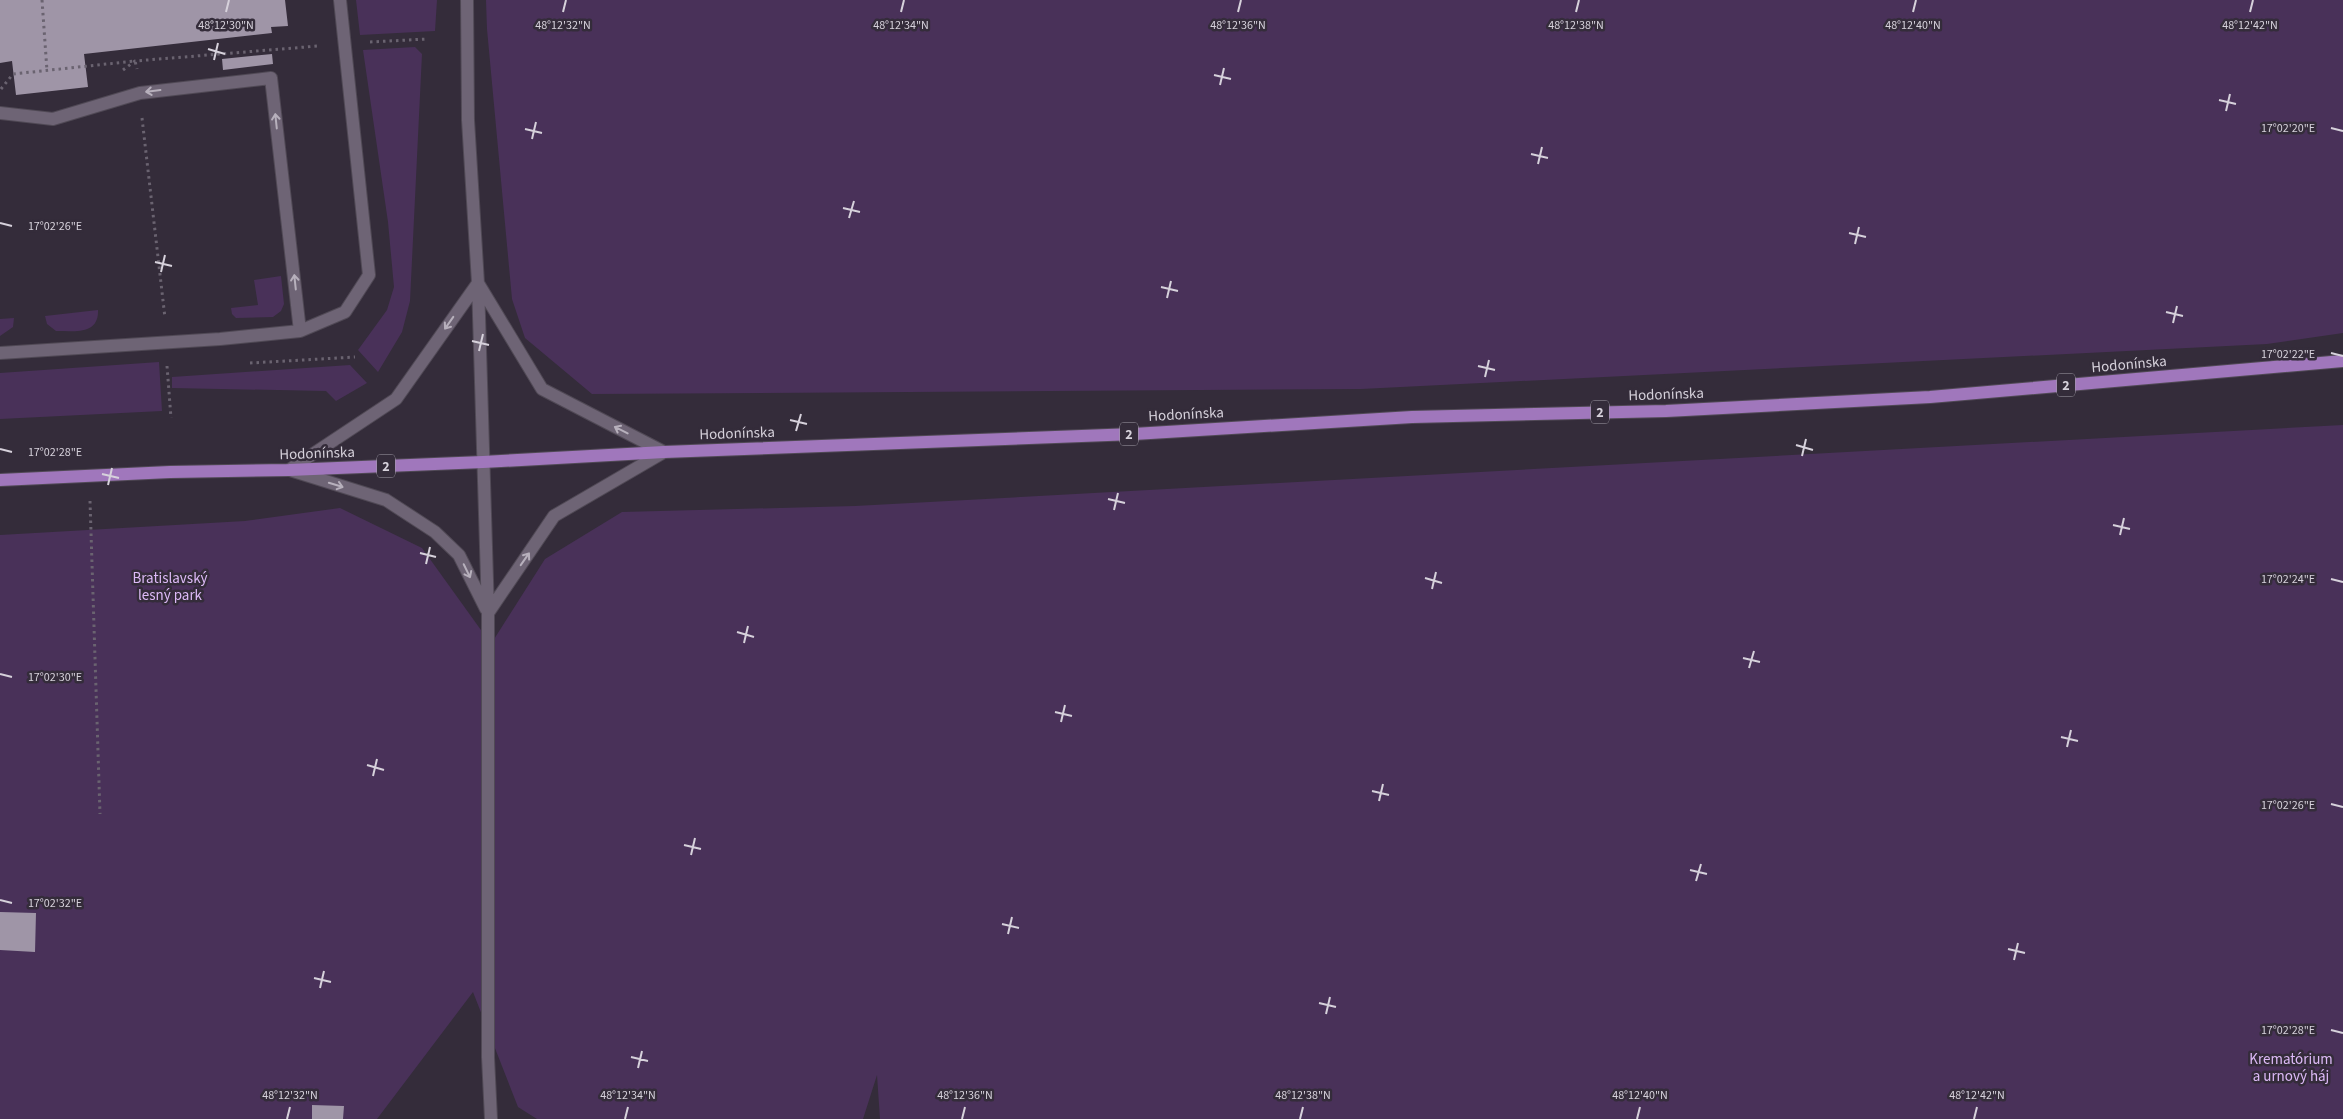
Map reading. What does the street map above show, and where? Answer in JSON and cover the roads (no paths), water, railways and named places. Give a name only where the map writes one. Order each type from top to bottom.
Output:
[{"type":"main road","name":"Hodonínska","points":[[0,480],[289,470],[664,452],[1134,434],[1412,417],[1666,411],[1930,397],[2343,361]]},
{"type":"lane","points":[[0,354],[168,343],[300,330],[345,312],[369,275],[340,0]]},
{"type":"lane","points":[[467,0],[468,120],[478,284],[488,613],[488,1057],[492,1119]]},
{"type":"lane","points":[[0,113],[53,119],[140,93],[271,78],[300,330]]},
{"type":"lane","points":[[478,284],[542,389],[664,452]]},
{"type":"lane","points":[[289,470],[396,399],[478,284]]},
{"type":"lane","points":[[488,613],[554,516],[664,452]]},
{"type":"lane","points":[[289,470],[386,500],[434,532],[459,555],[488,613]]},
{"type":"park label","name":"Bratislavský lesný park","points":[[170,586]]},
{"type":"park label","name":"Krematórium a urnový háj","points":[[2291,1068]]}]
